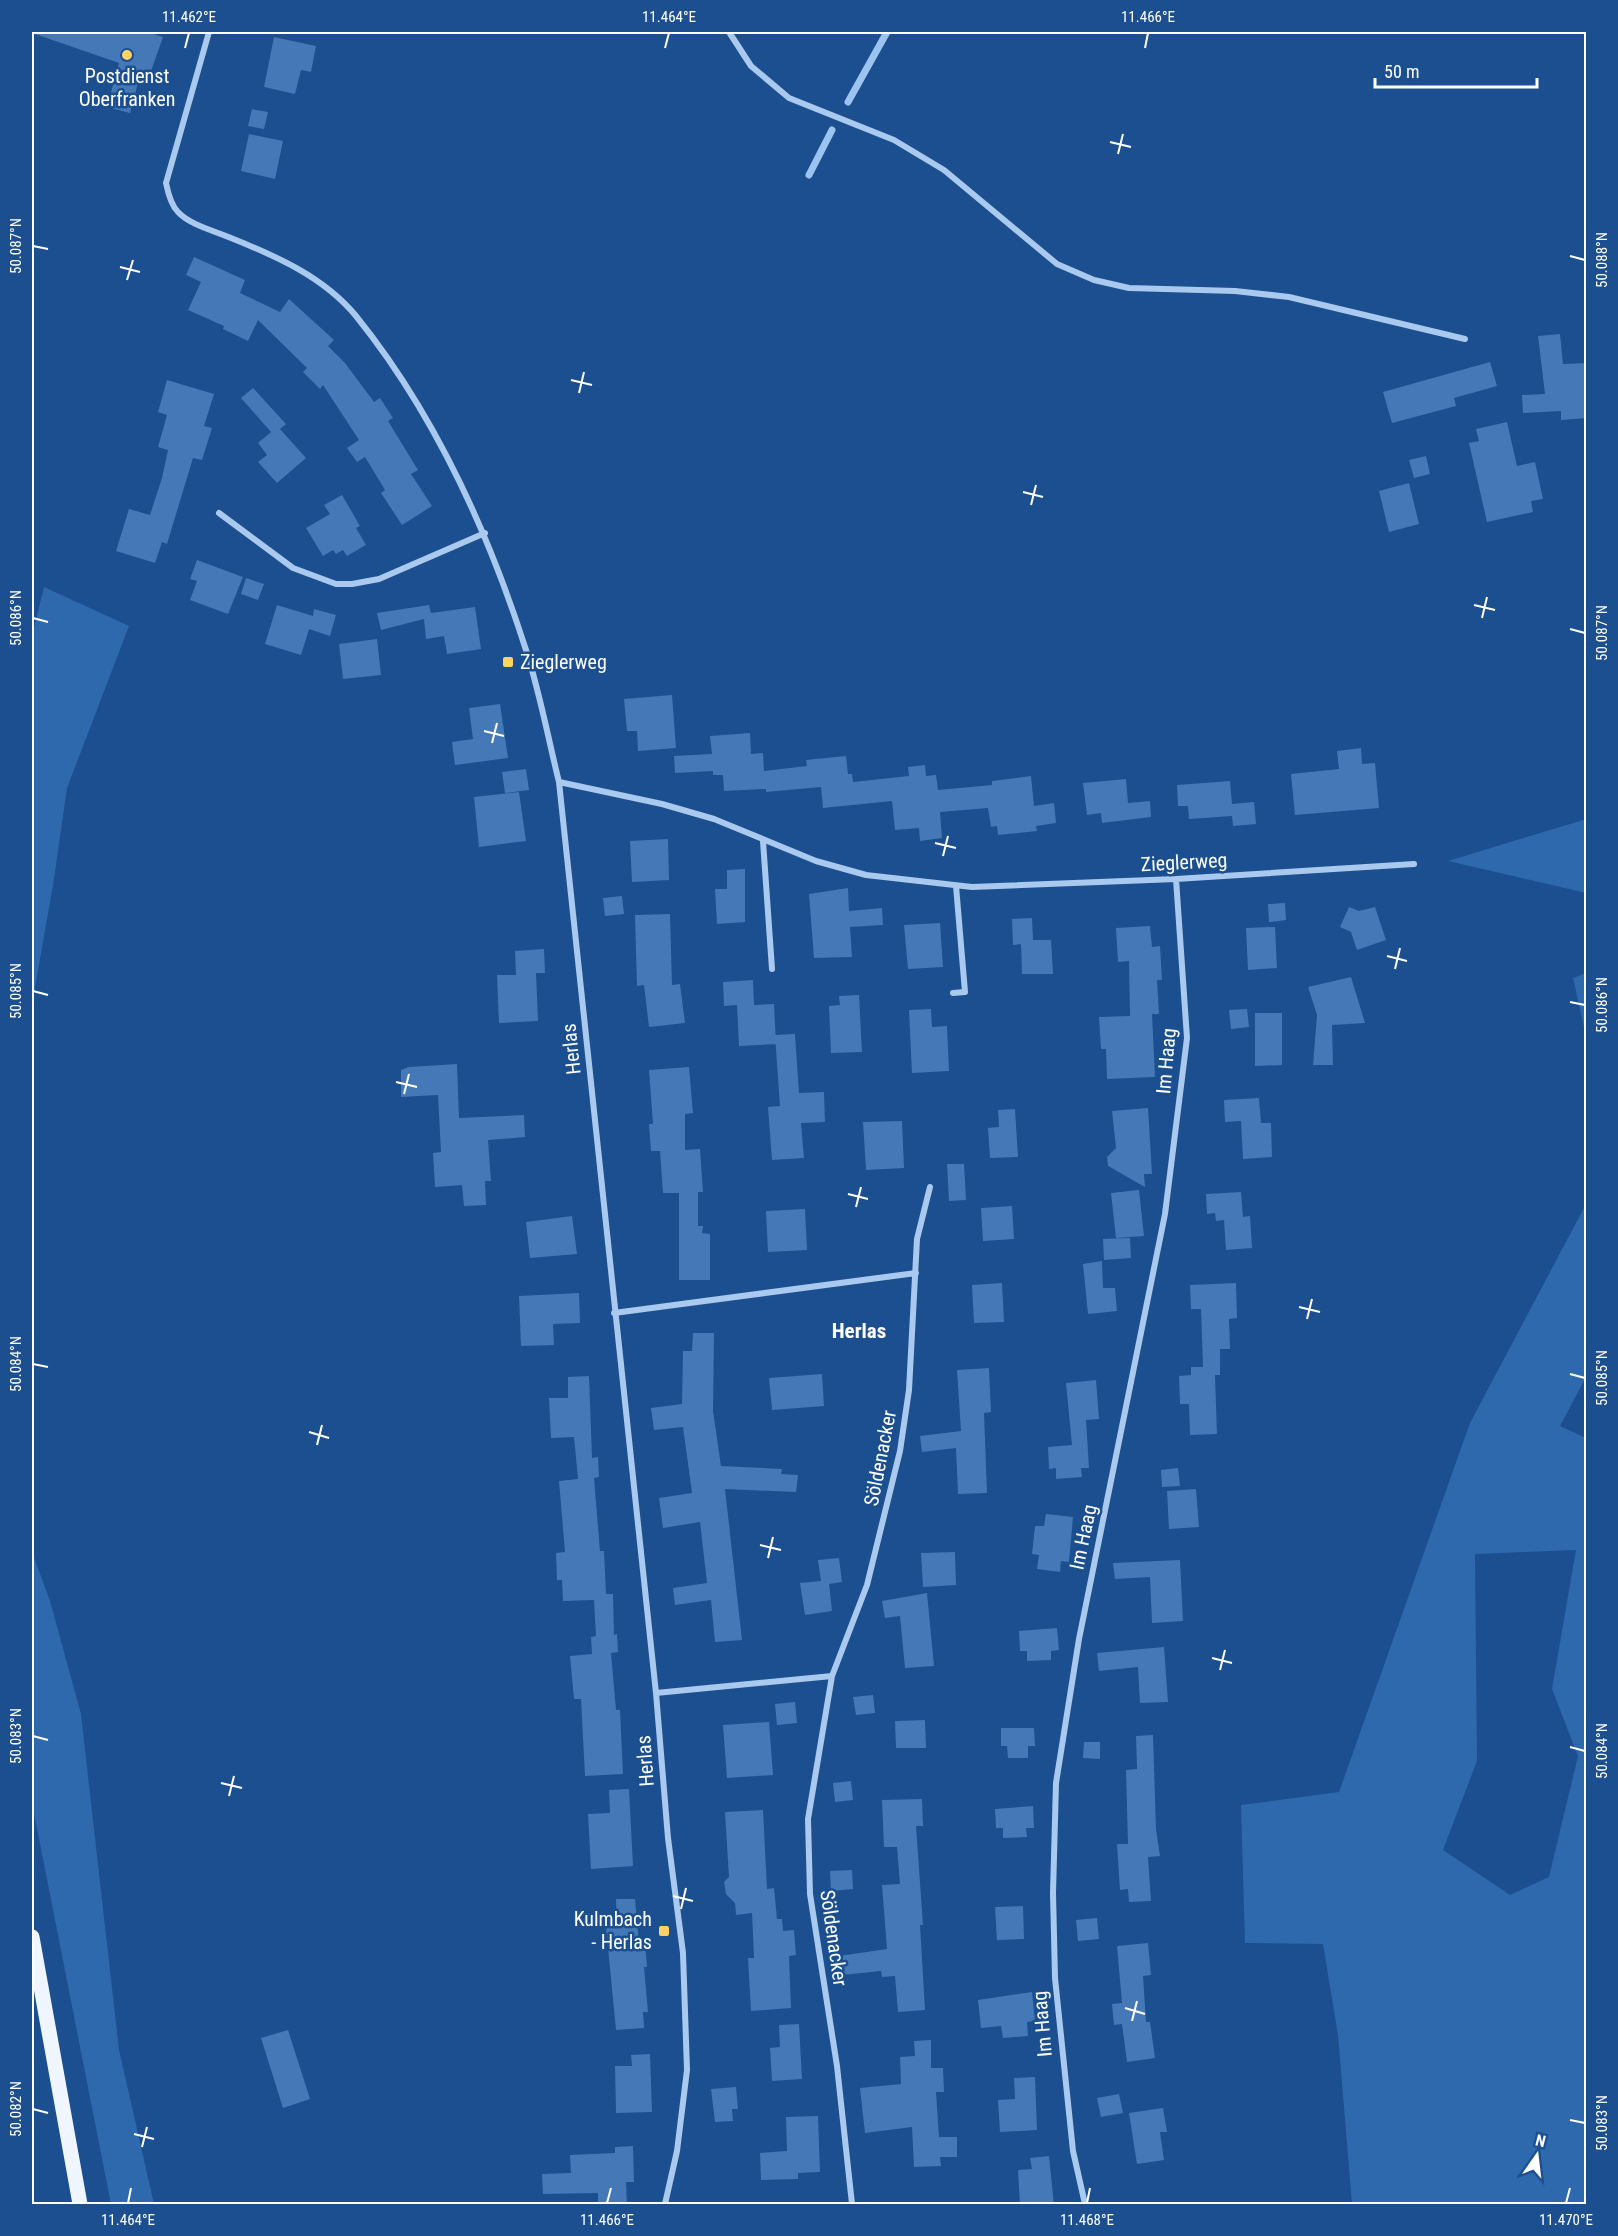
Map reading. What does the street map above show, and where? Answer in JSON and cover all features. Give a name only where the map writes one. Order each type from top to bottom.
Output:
[{"type":"main road","points":[[32,1936],[80,2205]]},
{"type":"street","name":"Herlas","points":[[209,32],[166,183],[170,198],[178,213],[197,224],[284,259],[317,281],[355,315],[426,416],[485,533],[526,651],[560,782],[614,1313],[657,1693],[668,1838],[682,1953],[687,2070],[677,2151],[665,2205]]},
{"type":"street","points":[[729,32],[751,66],[789,98],[894,140],[944,170],[1057,264],[1094,280],[1129,288],[1235,291],[1289,297],[1465,339]]},
{"type":"street","points":[[219,513],[293,568],[336,584],[352,584],[379,579],[485,533]]},
{"type":"street","name":"Zieglerweg","points":[[560,782],[662,804],[714,819],[816,861],[866,875],[956,886],[1176,879],[1414,864]]},
{"type":"street","points":[[763,841],[772,969]]},
{"type":"street","name":"Im Haag","points":[[1085,2205],[1073,2151],[1055,1978],[1053,1893],[1056,1783],[1079,1639],[1166,1214],[1187,1038],[1176,879]]},
{"type":"street","points":[[953,993],[965,992],[956,886]]},
{"type":"street","name":"Söldenacker","points":[[852,2205],[837,2066],[810,1894],[808,1855],[812,1785],[832,1676],[867,1585],[900,1451],[909,1390],[917,1239],[930,1187]]},
{"type":"street","points":[[614,1313],[916,1274]]},
{"type":"street","points":[[657,1693],[832,1676]]},
{"type":"shaded area","points":[[44,587],[129,626],[67,788],[32,1005],[32,636]]},
{"type":"shaded area","points":[[1586,820],[1586,893],[1448,861]]},
{"type":"shaded area","points":[[1586,973],[1586,1036],[1573,978]]},
{"type":"shaded area","points":[[1586,1204],[1586,1377],[1560,1426],[1586,1438],[1586,2204],[1352,2204],[1338,2035],[1323,1944],[1245,1943],[1241,1805],[1339,1792],[1470,1423]],"holes":[[[1576,1550],[1552,1689],[1578,1756],[1549,1877],[1510,1895],[1443,1850],[1477,1761],[1475,1554]]]},
{"type":"shaded area","points":[[32,1552],[50,1601],[81,1714],[119,2050],[154,2204],[111,2204],[32,1803]]},
{"type":"building","name":"Postdienst Oberfranken","points":[[36,32],[147,32],[163,37],[150,74],[141,71],[130,113],[107,107],[119,63],[35,34]]},
{"type":"building","points":[[274,37],[316,46],[311,72],[301,70],[295,94],[264,87]]},
{"type":"building","points":[[252,109],[268,112],[264,129],[248,126]]},
{"type":"building","points":[[249,134],[283,141],[275,179],[241,171]]},
{"type":"building","points":[[194,257],[245,280],[240,293],[280,312],[289,299],[334,340],[328,346],[345,363],[374,402],[380,398],[393,418],[388,421],[418,470],[411,474],[432,506],[402,525],[381,493],[385,490],[365,457],[357,462],[347,448],[359,440],[323,385],[320,389],[303,372],[307,368],[258,320],[248,341],[223,329],[224,326],[188,310],[201,282],[186,275]]},
{"type":"building","points":[[1560,334],[1563,364],[1587,363],[1587,418],[1561,420],[1561,411],[1523,413],[1522,395],[1545,394],[1538,336]]},
{"type":"building","points":[[1490,362],[1497,386],[1454,398],[1456,406],[1392,423],[1383,392]]},
{"type":"building","points":[[167,380],[214,394],[204,426],[212,428],[202,460],[193,458],[167,544],[162,542],[155,563],[116,551],[129,509],[150,515],[162,478],[168,450],[158,447],[167,415],[158,412]]},
{"type":"building","points":[[253,388],[286,424],[280,429],[306,458],[277,483],[258,462],[267,455],[258,443],[271,432],[241,398]]},
{"type":"building","points":[[1507,422],[1517,466],[1535,462],[1543,499],[1531,501],[1533,512],[1487,522],[1469,443],[1479,441],[1476,429]]},
{"type":"building","points":[[1426,456],[1430,474],[1414,478],[1409,460]]},
{"type":"building","points":[[1409,483],[1419,524],[1389,532],[1379,491]]},
{"type":"building","points":[[342,495],[360,526],[356,528],[366,545],[347,556],[343,550],[336,554],[333,550],[323,556],[306,528],[330,514],[324,505]]},
{"type":"building","points":[[197,560],[243,577],[228,614],[190,600],[197,581],[190,579]]},
{"type":"building","points":[[246,578],[264,584],[258,600],[241,594]]},
{"type":"building","points":[[277,605],[313,616],[314,609],[336,615],[330,636],[309,629],[301,655],[265,644]]},
{"type":"building","points":[[429,605],[431,613],[475,607],[481,649],[447,654],[444,636],[426,639],[424,619],[381,630],[377,613]]},
{"type":"building","points":[[377,639],[381,675],[343,679],[339,644]]},
{"type":"building","points":[[672,695],[676,748],[638,751],[637,731],[627,731],[624,699]]},
{"type":"building","points":[[500,704],[508,758],[455,765],[452,742],[473,739],[469,708]]},
{"type":"building","points":[[750,733],[751,754],[763,753],[764,771],[807,766],[806,760],[846,756],[848,774],[852,774],[853,782],[909,776],[908,767],[925,765],[926,776],[936,775],[938,790],[992,785],[992,781],[1031,776],[1034,806],[1054,803],[1056,823],[1036,826],[1037,831],[998,835],[997,826],[991,827],[988,808],[940,812],[942,838],[920,841],[919,828],[895,830],[892,801],[823,808],[821,787],[766,792],[766,789],[724,791],[723,775],[713,775],[713,771],[675,773],[674,756],[712,754],[710,736]]},
{"type":"building","points":[[1361,748],[1362,764],[1375,763],[1379,808],[1295,815],[1291,774],[1339,769],[1337,751]]},
{"type":"building","points":[[526,769],[529,790],[505,793],[502,772]]},
{"type":"building","points":[[1126,779],[1128,803],[1150,801],[1151,817],[1102,823],[1101,813],[1087,815],[1083,783]]},
{"type":"building","points":[[1230,781],[1232,804],[1254,802],[1256,824],[1233,826],[1232,816],[1189,819],[1188,806],[1178,806],[1177,785]]},
{"type":"building","points":[[519,792],[526,841],[479,847],[474,797]]},
{"type":"building","points":[[668,839],[669,880],[632,882],[630,841]]},
{"type":"building","points":[[745,869],[745,922],[717,924],[715,889],[727,889],[727,870]]},
{"type":"building","points":[[848,888],[849,911],[882,908],[883,925],[850,927],[852,957],[814,958],[809,894]]},
{"type":"building","points":[[622,896],[624,914],[605,916],[603,898]]},
{"type":"building","points":[[1285,903],[1286,920],[1269,922],[1268,904]]},
{"type":"building","points":[[1349,907],[1359,911],[1375,907],[1386,940],[1357,950],[1351,932],[1340,927]]},
{"type":"building","points":[[670,914],[672,985],[680,984],[685,1023],[649,1027],[644,985],[637,986],[635,915]]},
{"type":"building","points":[[1032,918],[1033,940],[1051,940],[1053,974],[1022,974],[1021,944],[1013,945],[1012,919]]},
{"type":"building","points":[[940,923],[943,967],[908,969],[904,925]]},
{"type":"building","points":[[1150,926],[1152,947],[1160,946],[1162,980],[1157,980],[1159,1014],[1152,1014],[1155,1077],[1107,1079],[1106,1049],[1101,1049],[1099,1017],[1130,1016],[1129,961],[1118,962],[1116,928]]},
{"type":"building","points":[[1275,927],[1277,968],[1248,970],[1246,928]]},
{"type":"building","points":[[544,949],[545,973],[536,973],[538,1021],[499,1023],[497,975],[516,975],[515,951]]},
{"type":"building","points":[[1351,977],[1365,1023],[1332,1025],[1333,1065],[1313,1065],[1317,1015],[1308,987]]},
{"type":"building","points":[[753,980],[754,1005],[774,1004],[776,1044],[739,1046],[737,1005],[724,1006],[723,982]]},
{"type":"building","points":[[859,995],[862,1052],[831,1053],[829,1006],[840,1005],[839,996]]},
{"type":"building","points":[[931,1009],[932,1027],[947,1026],[949,1071],[912,1073],[909,1010]]},
{"type":"building","points":[[1247,1009],[1249,1027],[1231,1029],[1229,1010]]},
{"type":"building","points":[[1255,1013],[1282,1013],[1282,1065],[1255,1066]]},
{"type":"building","points":[[795,1034],[799,1093],[824,1092],[825,1122],[801,1123],[804,1158],[772,1160],[768,1107],[780,1106],[775,1035]]},
{"type":"building","points":[[457,1064],[459,1118],[524,1115],[525,1137],[488,1140],[491,1181],[485,1181],[486,1205],[464,1206],[462,1185],[435,1187],[433,1153],[441,1152],[438,1095],[401,1097],[401,1070],[409,1067]]},
{"type":"building","points":[[689,1067],[693,1113],[685,1114],[685,1150],[700,1149],[703,1192],[698,1192],[698,1226],[703,1226],[702,1233],[710,1234],[710,1280],[679,1280],[679,1193],[663,1193],[660,1151],[651,1151],[649,1124],[653,1124],[649,1070]]},
{"type":"building","points":[[1259,1098],[1261,1123],[1271,1123],[1272,1157],[1243,1159],[1241,1121],[1225,1122],[1224,1100]]},
{"type":"building","points":[[1148,1108],[1152,1174],[1144,1174],[1145,1187],[1108,1166],[1107,1157],[1116,1148],[1112,1111]]},
{"type":"building","points":[[1015,1109],[1018,1157],[990,1158],[988,1128],[999,1127],[998,1110]]},
{"type":"building","points":[[902,1121],[904,1168],[866,1170],[863,1122]]},
{"type":"building","points":[[947,1164],[964,1164],[966,1200],[949,1201]]},
{"type":"building","points":[[1139,1190],[1144,1236],[1116,1238],[1111,1193]]},
{"type":"building","points":[[1241,1192],[1243,1217],[1250,1216],[1252,1248],[1226,1250],[1224,1220],[1216,1221],[1215,1213],[1207,1214],[1206,1194]]},
{"type":"building","points":[[1012,1206],[1014,1239],[983,1241],[981,1208]]},
{"type":"building","points":[[805,1209],[807,1250],[768,1252],[766,1211]]},
{"type":"building","points":[[572,1216],[577,1254],[530,1258],[526,1222]]},
{"type":"building","points":[[1130,1238],[1131,1258],[1104,1260],[1103,1239]]},
{"type":"building","points":[[1102,1261],[1103,1288],[1115,1288],[1117,1311],[1088,1314],[1083,1264]]},
{"type":"building","points":[[1002,1283],[1004,1322],[974,1323],[972,1285]]},
{"type":"building","points":[[1236,1283],[1237,1318],[1229,1319],[1230,1349],[1220,1349],[1220,1375],[1215,1375],[1217,1434],[1190,1435],[1189,1404],[1180,1404],[1179,1376],[1191,1375],[1191,1367],[1203,1367],[1201,1309],[1191,1309],[1190,1285]]},
{"type":"building","points":[[579,1293],[580,1323],[553,1324],[554,1345],[521,1346],[519,1296]]},
{"type":"building","points":[[693,1333],[714,1333],[713,1411],[721,1466],[782,1469],[781,1474],[798,1475],[796,1492],[725,1489],[742,1640],[715,1642],[711,1600],[675,1605],[673,1588],[707,1583],[700,1522],[663,1528],[659,1498],[692,1493],[683,1427],[654,1430],[651,1408],[682,1404],[683,1351],[692,1351]]},
{"type":"building","points":[[989,1368],[991,1412],[984,1413],[987,1493],[958,1494],[956,1448],[922,1452],[920,1436],[961,1431],[957,1370]]},
{"type":"building","points":[[822,1374],[824,1406],[772,1410],[769,1378]]},
{"type":"building","points":[[589,1376],[592,1458],[598,1457],[599,1477],[594,1478],[600,1551],[604,1551],[606,1594],[613,1594],[614,1635],[617,1634],[618,1652],[611,1653],[616,1710],[620,1710],[623,1774],[585,1776],[581,1699],[574,1699],[570,1656],[592,1654],[591,1637],[596,1636],[594,1600],[563,1601],[562,1580],[557,1580],[556,1553],[565,1552],[559,1481],[578,1479],[574,1437],[551,1438],[549,1398],[568,1398],[568,1377]]},
{"type":"building","points":[[1096,1380],[1099,1419],[1086,1420],[1089,1468],[1081,1468],[1082,1477],[1056,1479],[1056,1468],[1049,1469],[1048,1447],[1072,1445],[1066,1383]]},
{"type":"building","points":[[1178,1468],[1180,1486],[1162,1487],[1161,1470]]},
{"type":"building","points":[[1196,1489],[1199,1527],[1169,1529],[1167,1491]]},
{"type":"building","points":[[1046,1514],[1073,1517],[1069,1562],[1061,1561],[1060,1572],[1037,1569],[1039,1555],[1032,1554],[1035,1526],[1044,1526]]},
{"type":"building","points":[[955,1552],[956,1585],[923,1587],[921,1553]]},
{"type":"building","points":[[839,1558],[842,1582],[829,1584],[832,1611],[805,1615],[800,1583],[821,1581],[818,1560]]},
{"type":"building","points":[[1180,1560],[1183,1621],[1152,1623],[1150,1577],[1115,1579],[1113,1563]]},
{"type":"building","points":[[927,1593],[934,1666],[905,1668],[900,1616],[885,1618],[882,1601]]},
{"type":"building","points":[[1057,1628],[1059,1650],[1051,1651],[1051,1660],[1027,1661],[1027,1651],[1020,1651],[1019,1631]]},
{"type":"building","points":[[1164,1647],[1168,1702],[1140,1703],[1138,1667],[1099,1671],[1097,1653]]},
{"type":"building","points":[[873,1695],[875,1713],[856,1715],[853,1697]]},
{"type":"building","points":[[795,1702],[797,1723],[777,1725],[775,1704]]},
{"type":"building","points":[[925,1720],[926,1748],[896,1748],[895,1721]]},
{"type":"building","points":[[769,1722],[773,1775],[727,1778],[723,1725]]},
{"type":"building","points":[[1001,1728],[1034,1728],[1035,1746],[1028,1746],[1028,1758],[1008,1758],[1007,1746],[1001,1746]]},
{"type":"building","points":[[1153,1735],[1156,1829],[1160,1856],[1148,1857],[1151,1901],[1129,1902],[1128,1889],[1120,1890],[1117,1844],[1128,1844],[1126,1770],[1137,1769],[1136,1736]]},
{"type":"building","points":[[1084,1742],[1100,1742],[1100,1759],[1083,1758]]},
{"type":"building","points":[[851,1781],[853,1800],[835,1802],[833,1783]]},
{"type":"building","points":[[629,1789],[633,1866],[591,1869],[588,1814],[610,1813],[609,1790]]},
{"type":"building","points":[[922,1799],[923,1826],[916,1826],[923,1925],[920,1925],[925,2010],[898,2012],[895,1976],[882,1977],[881,1971],[842,1975],[839,1956],[887,1949],[882,1885],[900,1884],[897,1847],[884,1847],[882,1800]]},
{"type":"building","points":[[1033,1806],[1034,1828],[1026,1828],[1027,1837],[1003,1838],[1003,1828],[996,1828],[995,1809]]},
{"type":"building","points":[[763,1810],[767,1889],[774,1888],[777,1919],[782,1919],[783,1931],[794,1930],[796,1955],[789,1956],[791,2008],[751,2011],[748,1958],[754,1958],[752,1913],[736,1915],[735,1903],[726,1894],[724,1882],[729,1877],[725,1812]]},
{"type":"building","points":[[852,1870],[853,1889],[831,1891],[830,1871]]},
{"type":"building","points":[[616,1899],[635,1899],[639,1943],[645,1942],[647,1967],[644,1967],[648,2012],[643,2012],[644,2028],[616,2030],[606,1927],[617,1927]]},
{"type":"building","points":[[1023,1906],[1024,1939],[997,1940],[995,1907]]},
{"type":"building","points":[[1097,1918],[1099,1939],[1078,1941],[1076,1920]]},
{"type":"building","points":[[1148,1943],[1151,1975],[1143,1976],[1146,2022],[1150,2022],[1155,2058],[1127,2062],[1122,2024],[1114,2025],[1112,2004],[1122,2003],[1117,1946]]},
{"type":"building","points":[[1032,1992],[1035,2021],[1027,2022],[1028,2036],[1003,2038],[1001,2026],[981,2028],[978,2000]]},
{"type":"building","points":[[799,2024],[802,2079],[772,2081],[770,2048],[780,2047],[779,2025]]},
{"type":"building","points":[[288,2030],[310,2099],[283,2108],[261,2038]]},
{"type":"building","points":[[931,2040],[931,2068],[943,2068],[944,2092],[936,2092],[939,2137],[957,2137],[957,2157],[940,2157],[941,2166],[914,2167],[912,2127],[865,2133],[860,2088],[901,2084],[900,2057],[915,2056],[914,2041]]},
{"type":"building","points":[[650,2054],[652,2112],[616,2113],[615,2066],[632,2066],[631,2055]]},
{"type":"building","points":[[1035,2077],[1037,2130],[1000,2132],[998,2100],[1015,2099],[1014,2078]]},
{"type":"building","points":[[736,2087],[738,2109],[732,2109],[733,2121],[715,2122],[711,2089]]},
{"type":"building","points":[[1119,2094],[1123,2113],[1101,2117],[1097,2098]]},
{"type":"building","points":[[1163,2108],[1167,2132],[1160,2132],[1164,2160],[1137,2164],[1129,2113]]},
{"type":"building","points":[[818,2116],[820,2172],[798,2173],[798,2179],[761,2180],[760,2153],[787,2151],[786,2117]]},
{"type":"building","points":[[633,2146],[634,2182],[626,2182],[627,2205],[598,2205],[598,2193],[543,2194],[542,2174],[571,2173],[570,2155],[615,2153],[615,2147]]},
{"type":"building","points":[[1049,2156],[1054,2205],[1020,2205],[1018,2170],[1032,2169],[1030,2158]]},
{"type":"waterway","points":[[848,102],[887,32]]},
{"type":"waterway","points":[[809,175],[832,130]]},
{"type":"place","name":"Postdienst Oberfranken","points":[[127,55]]},
{"type":"place","name":"Zieglerweg","points":[[508,662]]},
{"type":"place","name":"Kulmbach - Herlas","points":[[664,1931]]},
{"type":"district","name":"Herlas","points":[[859,1331]]}]
